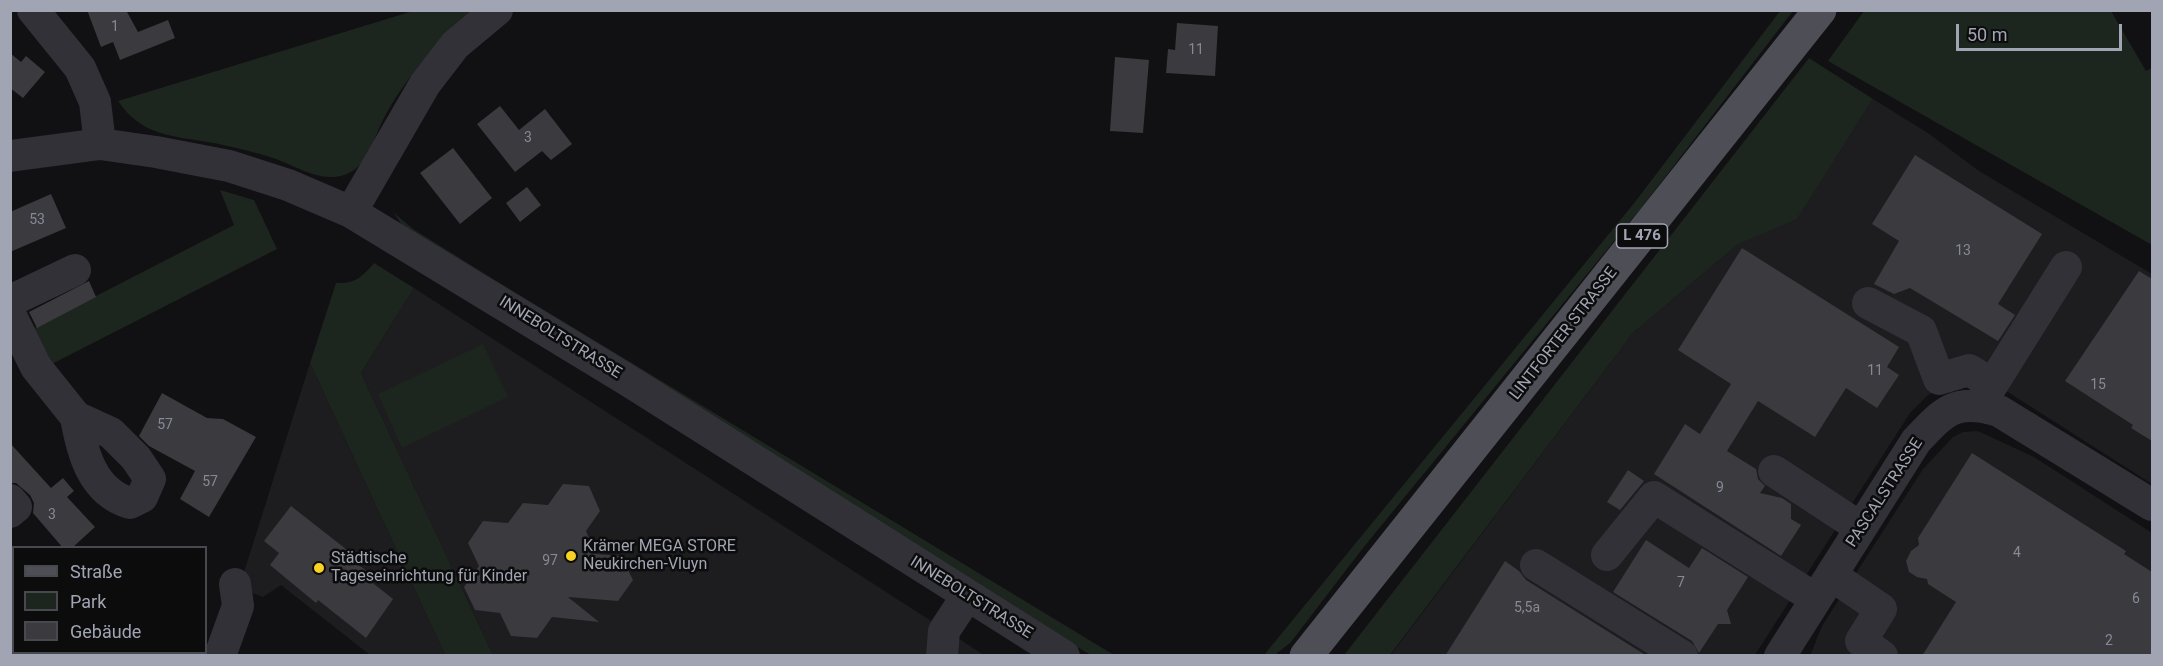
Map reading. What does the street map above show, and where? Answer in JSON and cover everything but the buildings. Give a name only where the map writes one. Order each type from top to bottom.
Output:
[{"type":"main road","name":"LINTFORTER STRASSE","points":[[1306,656],[1820,10]]},
{"type":"street","points":[[33,10],[80,68],[95,102],[100,144]]},
{"type":"street","points":[[351,212],[425,84],[455,45],[497,10]]},
{"type":"street","name":"INNEBOLTSTRASSE","points":[[10,156],[100,144],[229,166],[288,185],[351,212],[619,375],[1064,656]]},
{"type":"street","points":[[1986,395],[2066,267]]},
{"type":"street","points":[[10,301],[75,270]]},
{"type":"street","points":[[1868,303],[1921,331],[1939,379],[1969,370],[2000,411],[2152,505]]},
{"type":"street","points":[[10,314],[36,367],[76,417]]},
{"type":"street","name":"PASCALSTRASSE","points":[[1780,656],[1916,441],[1934,422],[1957,406],[1986,395]]},
{"type":"street","points":[[1774,471],[1861,528]]},
{"type":"street","points":[[1607,555],[1654,497],[1824,587],[1881,609],[1862,642],[1882,656]]},
{"type":"street","points":[[10,500],[16,507],[10,512]]},
{"type":"street","points":[[1536,566],[1682,656]]},
{"type":"street","points":[[216,652],[238,606],[235,584]]},
{"type":"street","points":[[942,656],[944,631],[968,596]]},
{"type":"shaded area","points":[[1873,99],[1928,133],[1979,171],[2152,274],[2152,484],[2003,389],[1947,385],[1928,395],[1910,413],[1755,655],[1390,656],[1633,333],[1737,245],[1797,218]]},
{"type":"shaded area","points":[[414,288],[984,655],[493,655],[361,373]]},
{"type":"shaded area","points":[[310,363],[445,655],[370,655],[281,585],[263,597],[239,588]]},
{"type":"shaded area","points":[[1978,431],[2034,457],[2152,533],[2152,655],[1810,656],[1822,626],[1923,469],[1953,437],[1963,432]]},
{"type":"green space","points":[[413,11],[472,11],[413,73],[385,116],[370,150],[360,165],[341,176],[325,177],[256,153],[152,130],[128,114],[118,101]]},
{"type":"green space","points":[[1780,11],[1793,11],[1642,207],[1363,548],[1291,642],[1275,655],[1264,655],[1635,202]]},
{"type":"green space","points":[[1864,11],[2111,11],[2146,71],[2152,68],[2152,245],[1828,61]]},
{"type":"green space","points":[[1809,58],[1873,99],[1797,219],[1737,245],[1633,333],[1390,655],[1344,655]]},
{"type":"green space","points":[[220,190],[254,200],[277,249],[44,368],[26,332],[234,225]]},
{"type":"green space","points":[[393,212],[413,229],[498,282],[1114,655],[1091,655],[973,587],[402,225]]},
{"type":"green space","points":[[374,263],[414,288],[361,373],[493,655],[445,655],[310,363],[336,283],[358,279]]},
{"type":"green space","points":[[483,344],[508,397],[402,448],[378,394]]},
{"type":"place","name":"Krämer MEGA STORE Neukirchen-Vluyn","points":[[571,556]]},
{"type":"place","name":"Städtische Tageseinrichtung für Kinder","points":[[319,568]]}]
